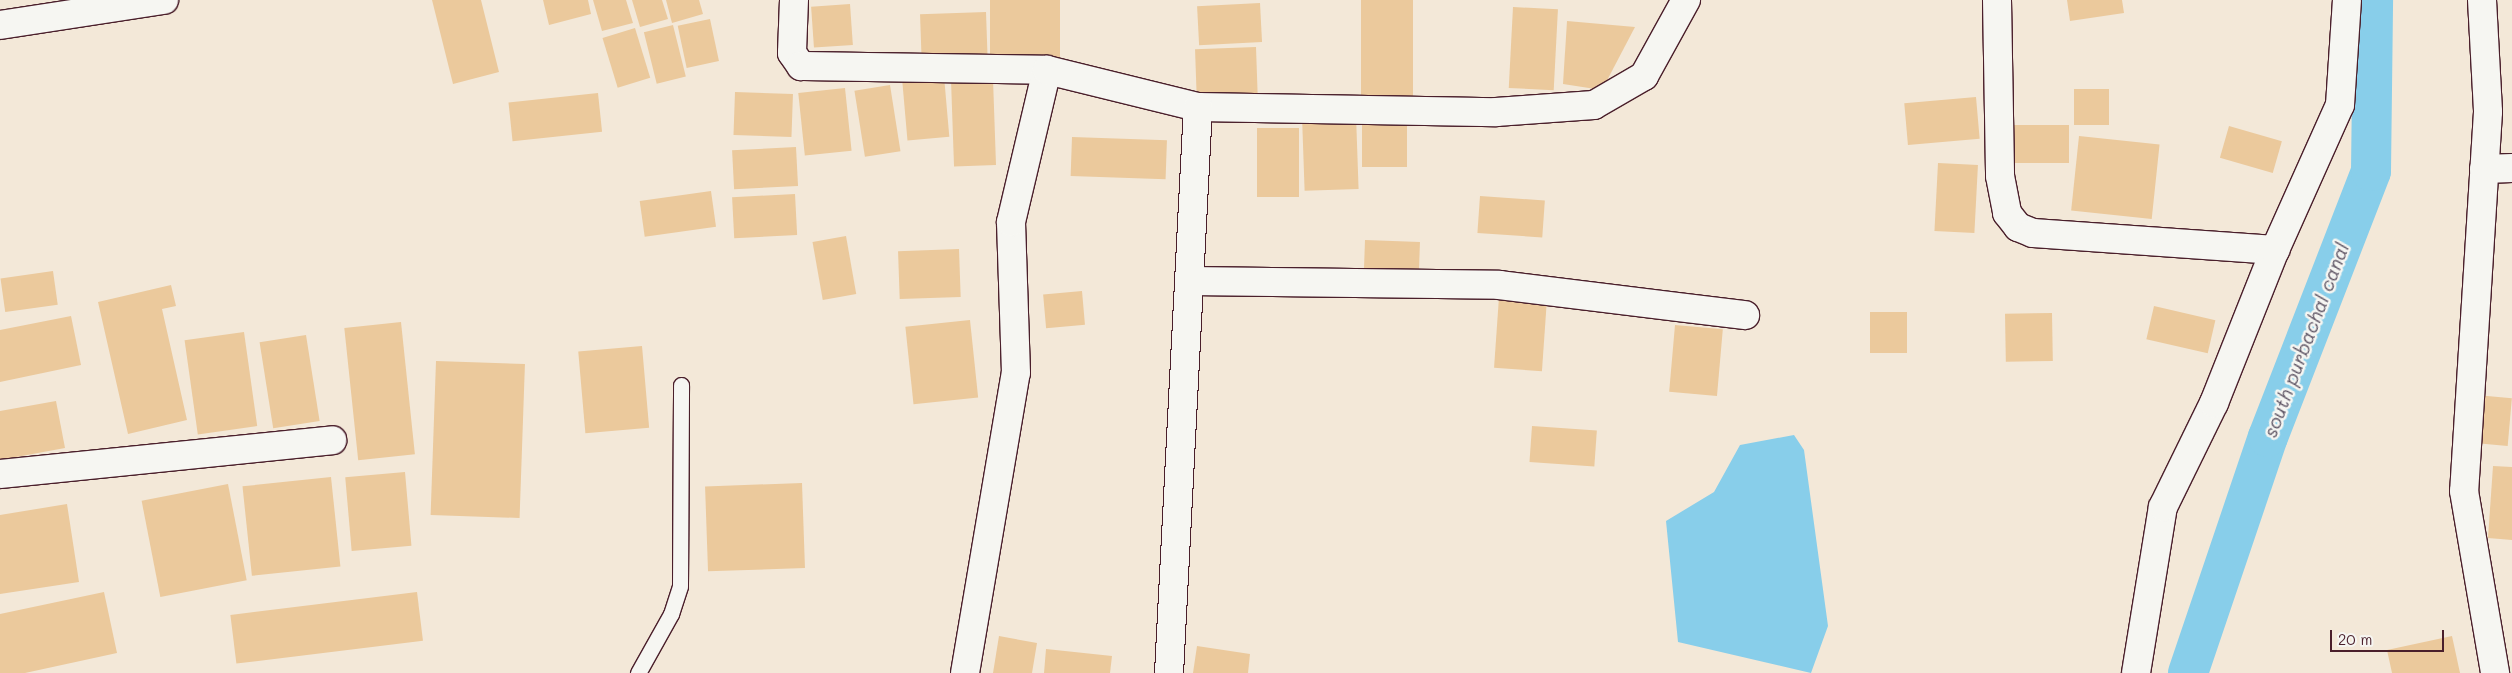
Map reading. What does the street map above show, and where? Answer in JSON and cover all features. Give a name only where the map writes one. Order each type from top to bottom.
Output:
[{"type":"street","points":[[0,25],[164,0]]},
{"type":"street","points":[[794,0],[792,53],[795,63],[801,66],[1047,70],[1198,106],[1496,112],[1594,105],[1644,76],[1686,0]]},
{"type":"street","points":[[1998,0],[2000,176],[2007,213],[2018,226],[2043,234],[2275,250]]},
{"type":"street","points":[[2136,673],[2163,507],[2214,403],[2275,250],[2340,105],[2347,0]]},
{"type":"street","points":[[2482,0],[2488,112],[2464,490],[2495,673]]},
{"type":"street","points":[[965,673],[1016,373],[1011,222],[1047,70]]},
{"type":"street","points":[[1169,673],[1198,106]]},
{"type":"street","points":[[2484,169],[2512,168]]},
{"type":"street","points":[[1190,281],[1499,286],[1745,315]]},
{"type":"street","points":[[0,474],[332,440]]},
{"type":"lane","points":[[638,673],[671,614],[680,586],[681,385]]},
{"type":"water","points":[[1794,435],[1804,450],[1828,626],[1811,673],[1678,642],[1666,521],[1714,492],[1740,445]]},
{"type":"building","points":[[432,0],[481,0],[499,72],[453,84]]},
{"type":"building","points":[[543,0],[588,0],[591,14],[549,25]]},
{"type":"building","points":[[593,0],[626,0],[633,23],[602,31]]},
{"type":"building","points":[[632,0],[662,0],[668,19],[640,27]]},
{"type":"building","points":[[666,0],[699,0],[703,14],[672,23]]},
{"type":"building","points":[[990,0],[1060,0],[1060,57],[990,57]]},
{"type":"building","points":[[1361,0],[1413,0],[1413,98],[1361,98]]},
{"type":"building","points":[[2067,0],[2122,0],[2124,13],[2070,21]]},
{"type":"building","points":[[1260,3],[1262,42],[1199,45],[1197,6]]},
{"type":"building","points":[[850,4],[853,45],[814,48],[811,7]]},
{"type":"building","points":[[1513,7],[1558,9],[1554,90],[1509,88]]},
{"type":"building","points":[[986,12],[988,60],[922,62],[920,14]]},
{"type":"building","points":[[710,19],[719,61],[687,68],[678,26]]},
{"type":"building","points":[[1567,21],[1635,27],[1602,90],[1563,84]]},
{"type":"building","points":[[673,25],[686,76],[657,84],[644,32]]},
{"type":"building","points":[[635,28],[650,78],[618,88],[602,38]]},
{"type":"building","points":[[1256,47],[1258,97],[1197,99],[1195,49]]},
{"type":"building","points":[[944,76],[949,137],[907,140],[902,80]]},
{"type":"building","points":[[993,79],[996,165],[954,166],[951,80]]},
{"type":"building","points":[[890,85],[900,151],[865,157],[854,91]]},
{"type":"building","points":[[845,88],[852,151],[805,156],[798,93]]},
{"type":"building","points":[[2074,89],[2109,89],[2109,125],[2074,125]]},
{"type":"building","points":[[735,92],[793,94],[791,137],[733,135]]},
{"type":"building","points":[[598,93],[602,132],[513,141],[508,102]]},
{"type":"building","points":[[1976,97],[1980,139],[1908,145],[1904,103]]},
{"type":"building","points":[[1356,115],[1359,189],[1305,191],[1302,117]]},
{"type":"building","points":[[1362,121],[1407,121],[1407,167],[1362,167]]},
{"type":"building","points":[[2012,125],[2069,125],[2069,163],[2012,163]]},
{"type":"building","points":[[2229,126],[2282,141],[2273,173],[2220,158]]},
{"type":"building","points":[[1257,128],[1299,128],[1299,197],[1257,197]]},
{"type":"building","points":[[2079,136],[2160,144],[2152,219],[2071,211]]},
{"type":"building","points":[[1072,137],[1167,140],[1166,179],[1071,176]]},
{"type":"building","points":[[796,147],[798,186],[734,189],[732,150]]},
{"type":"building","points":[[1938,163],[1978,165],[1974,233],[1934,231]]},
{"type":"building","points":[[711,191],[716,227],[645,237],[640,201]]},
{"type":"building","points":[[795,194],[797,235],[734,238],[732,197]]},
{"type":"building","points":[[1480,196],[1545,201],[1542,237],[1477,233]]},
{"type":"building","points":[[846,236],[856,294],[823,300],[813,242]]},
{"type":"building","points":[[1365,240],[1420,242],[1419,275],[1364,273]]},
{"type":"building","points":[[959,249],[961,297],[900,299],[898,251]]},
{"type":"building","points":[[53,271],[58,305],[5,312],[1,278]]},
{"type":"building","points":[[171,285],[176,306],[162,309],[187,420],[128,434],[98,302]]},
{"type":"building","points":[[1082,291],[1085,325],[1046,328],[1043,294]]},
{"type":"building","points":[[1499,297],[1547,300],[1542,371],[1494,368]]},
{"type":"building","points":[[2154,306],[2215,320],[2208,353],[2146,339]]},
{"type":"building","points":[[1870,312],[1907,312],[1907,353],[1870,353]]},
{"type":"building","points":[[2052,313],[2053,361],[2006,362],[2005,314]]},
{"type":"building","points":[[71,316],[81,365],[0,382],[0,330]]},
{"type":"building","points":[[970,320],[978,398],[914,404],[905,327]]},
{"type":"building","points":[[401,322],[415,454],[358,460],[344,328]]},
{"type":"building","points":[[1675,325],[1723,329],[1717,396],[1669,392]]},
{"type":"building","points":[[244,332],[257,426],[198,434],[185,340]]},
{"type":"building","points":[[306,335],[320,421],[273,428],[260,342]]},
{"type":"building","points":[[642,346],[649,428],[585,433],[578,352]]},
{"type":"building","points":[[436,361],[525,364],[520,518],[431,515]]},
{"type":"building","points":[[2476,395],[2512,398],[2508,446],[2472,443]]},
{"type":"building","points":[[56,401],[65,448],[0,460],[0,411]]},
{"type":"building","points":[[1532,426],[1597,431],[1594,466],[1529,462]]},
{"type":"building","points":[[2493,466],[2512,467],[2512,540],[2488,538]]},
{"type":"building","points":[[405,472],[411,546],[352,551],[345,477]]},
{"type":"building","points":[[331,477],[340,567],[252,576],[242,486]]},
{"type":"building","points":[[802,483],[805,568],[708,571],[705,486]]},
{"type":"building","points":[[228,484],[247,580],[160,597],[142,501]]},
{"type":"building","points":[[67,504],[79,582],[0,594],[0,515]]},
{"type":"building","points":[[104,592],[117,653],[25,673],[0,673],[0,614]]},
{"type":"building","points":[[417,592],[423,641],[236,664],[230,615]]},
{"type":"building","points":[[999,636],[1037,643],[1032,673],[993,673]]},
{"type":"building","points":[[2452,636],[2460,673],[2392,673],[2387,650]]},
{"type":"building","points":[[1197,646],[1250,654],[1248,673],[1193,673]]},
{"type":"building","points":[[1046,649],[1112,656],[1110,673],[1044,673]]},
{"type":"waterway","name":"south purbachal canal","points":[[2188,673],[2268,437],[2371,171],[2373,0]]}]
